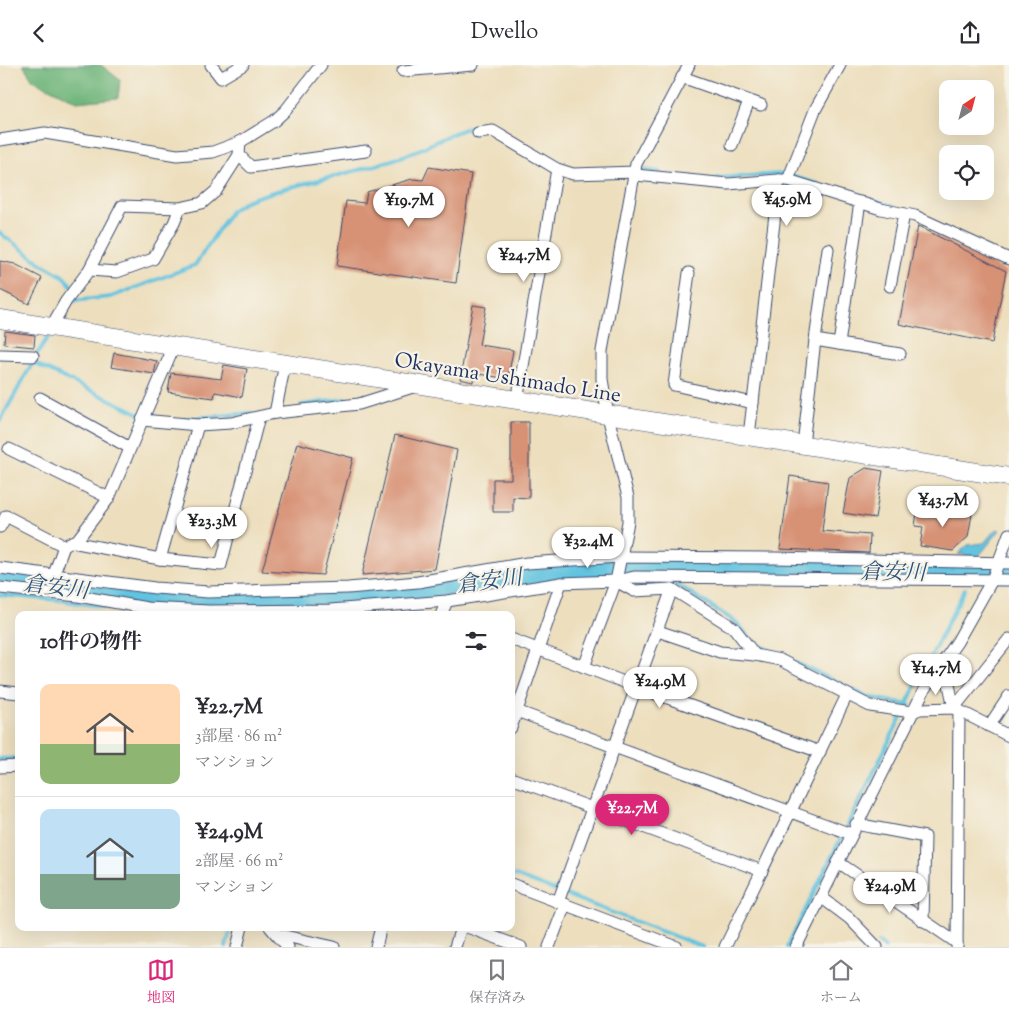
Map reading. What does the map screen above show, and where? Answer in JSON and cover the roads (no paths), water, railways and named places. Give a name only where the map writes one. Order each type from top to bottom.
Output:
[{"type":"main road","name":"Okayama Ushimado Line","points":[[0,319],[608,416],[1009,477]]},
{"type":"street","points":[[210,65],[221,78],[243,65]]},
{"type":"street","points":[[0,140],[45,133],[177,155],[213,152],[240,142],[274,121],[286,110],[321,65]]},
{"type":"street","points":[[403,71],[474,65]]},
{"type":"street","points":[[584,667],[616,577],[628,523],[628,497],[608,416],[602,379],[602,351],[639,157],[688,65]]},
{"type":"street","points":[[749,436],[787,177],[815,111],[840,65]]},
{"type":"street","points":[[682,77],[761,105]]},
{"type":"street","points":[[732,145],[748,101]]},
{"type":"street","points":[[478,133],[493,131],[557,169],[573,173],[636,171],[728,184],[787,177],[860,202],[916,216],[1009,259]]},
{"type":"street","points":[[51,327],[66,301],[89,270],[122,206],[180,208],[202,203],[216,191],[239,155],[240,142]]},
{"type":"street","points":[[239,155],[251,167],[366,151]]},
{"type":"street","points":[[517,401],[557,169]]},
{"type":"street","points":[[838,344],[860,202]]},
{"type":"street","points":[[89,270],[117,272],[153,259],[174,223],[180,208]]},
{"type":"street","points":[[890,286],[904,214]]},
{"type":"street","points":[[803,445],[828,249]]},
{"type":"street","points":[[689,273],[674,385],[753,403]]},
{"type":"street","points":[[815,340],[900,354]]},
{"type":"street","points":[[54,574],[68,544],[78,539],[92,523],[109,498],[174,346]]},
{"type":"street","points":[[0,355],[33,356]]},
{"type":"street","points":[[276,410],[285,364]]},
{"type":"street","points":[[143,417],[198,425],[230,423],[259,417],[276,410],[359,404],[419,385]]},
{"type":"street","points":[[40,398],[130,448]]},
{"type":"street","points":[[0,527],[6,517],[68,544],[160,559],[221,565],[259,417]]},
{"type":"street","points":[[160,559],[198,425]]},
{"type":"street","points":[[8,449],[109,498]]},
{"type":"street","points":[[796,947],[838,862],[849,831],[912,712],[999,569],[1009,534]]},
{"type":"street","points":[[254,611],[526,563],[619,559],[999,569],[1009,580]]},
{"type":"street","points":[[0,568],[155,588],[208,592],[330,599],[447,601],[561,583],[616,577],[999,569]]},
{"type":"street","points":[[616,577],[634,591],[672,589],[734,629],[755,655]]},
{"type":"street","points":[[515,707],[561,583]]},
{"type":"street","points":[[0,588],[78,595],[146,611]]},
{"type":"street","points":[[549,947],[562,898],[672,589]]},
{"type":"street","points":[[445,611],[447,601]]},
{"type":"street","points":[[658,631],[720,652],[755,655],[780,660],[870,706],[912,712],[920,709],[955,706],[990,723],[1009,736]]},
{"type":"street","points":[[955,706],[1009,639]]},
{"type":"street","points":[[515,640],[637,687],[820,752]]},
{"type":"street","points":[[944,661],[955,706],[957,945]]},
{"type":"street","points":[[0,691],[15,693]]},
{"type":"street","points":[[724,947],[847,695]]},
{"type":"street","points":[[990,723],[1009,696]]},
{"type":"street","points":[[515,710],[791,812],[849,831],[925,837],[923,921]]},
{"type":"street","points":[[0,767],[15,766]]},
{"type":"street","points":[[515,779],[594,807],[762,871]]},
{"type":"street","points":[[838,862],[957,945]]},
{"type":"street","points":[[515,885],[562,898],[677,947]]},
{"type":"street","points":[[821,897],[849,918],[877,947]]},
{"type":"street","points":[[237,947],[241,931]]},
{"type":"street","points":[[273,931],[288,947]]},
{"type":"street","points":[[273,931],[334,947]]},
{"type":"street","points":[[376,947],[380,931]]},
{"type":"street","points":[[455,947],[460,931]]},
{"type":"street","points":[[478,931],[521,947]]},
{"type":"water","points":[[996,529],[1000,530],[978,557],[958,554],[968,545],[984,543]]},
{"type":"waterway","points":[[70,303],[72,301],[111,297],[195,265],[231,211],[248,200],[383,163],[467,128],[476,126],[492,127]]},
{"type":"waterway","points":[[637,169],[660,172]]},
{"type":"waterway","points":[[717,178],[783,174],[818,184]]},
{"type":"waterway","points":[[875,201],[892,206]]},
{"type":"waterway","points":[[0,233],[42,264],[63,276],[71,285]]},
{"type":"waterway","points":[[36,356],[50,334]]},
{"type":"waterway","points":[[0,421],[33,362]]},
{"type":"waterway","points":[[33,363],[144,416]]},
{"type":"waterway","points":[[302,405],[345,399]]},
{"type":"waterway","points":[[185,419],[251,413]]},
{"type":"waterway","name":"倉安川","points":[[0,579],[62,585],[152,598],[232,600],[339,599],[533,574],[627,567],[1009,572]]},
{"type":"waterway","points":[[638,580],[638,584],[675,583],[737,623],[753,642],[868,697],[909,705]]},
{"type":"waterway","points":[[906,705],[965,589]]},
{"type":"waterway","points":[[0,595],[58,600],[132,611]]},
{"type":"waterway","points":[[787,947],[901,717]]},
{"type":"waterway","points":[[0,759],[15,758]]},
{"type":"waterway","points":[[515,876],[703,947]]},
{"type":"waterway","points":[[226,947],[230,931]]},
{"type":"waterway","points":[[879,942],[885,947]]}]
